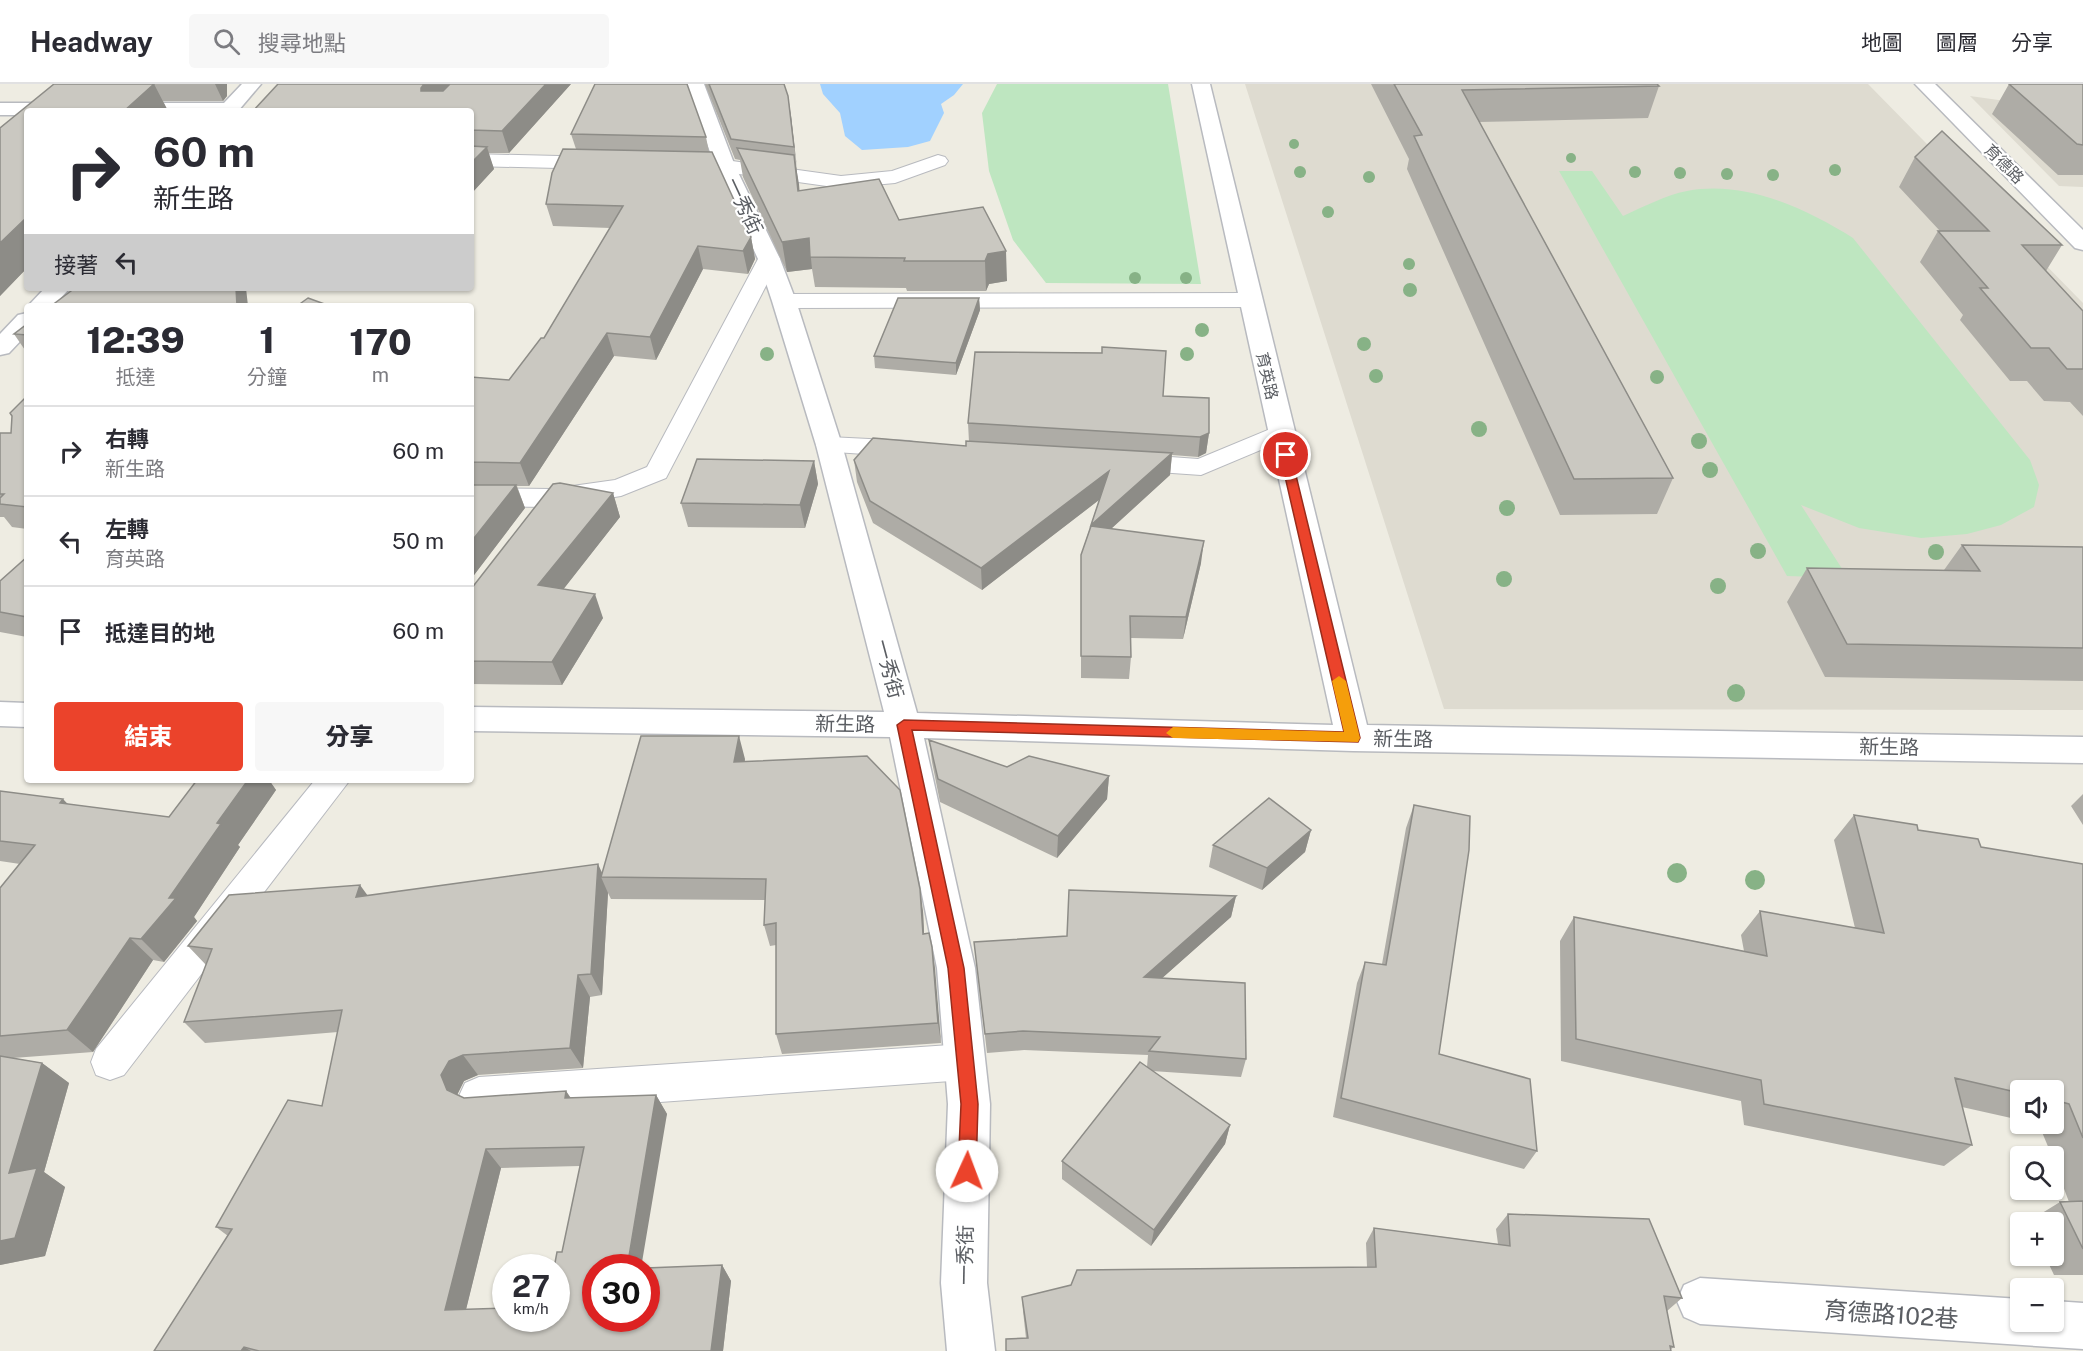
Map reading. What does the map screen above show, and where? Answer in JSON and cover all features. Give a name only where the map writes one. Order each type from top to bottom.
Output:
[{"type":"street","points":[[230,108],[252,84]]},
{"type":"street","name":"一秀街","points":[[695,84],[725,166],[769,259],[784,301],[829,445],[904,725],[956,968],[969,1104],[964,1283],[971,1351]]},
{"type":"street","name":"育英路","points":[[1201,84],[1280,434],[1353,738]]},
{"type":"street","name":"育德路","points":[[1924,84],[2083,243]]},
{"type":"street","points":[[0,109],[24,109]]},
{"type":"street","points":[[43,303],[55,291]]},
{"type":"street","points":[[0,348],[24,323]]},
{"type":"street","points":[[0,714],[24,715]]},
{"type":"street","name":"新生路","points":[[474,719],[904,725],[1353,738],[2083,750]]},
{"type":"street","name":"育德路102巷","points":[[1700,1301],[2083,1326]]},
{"type":"lane","points":[[474,160],[621,164]]},
{"type":"lane","points":[[679,165],[725,166],[841,182],[895,177],[938,161]]},
{"type":"lane","points":[[474,497],[551,498],[621,488],[657,472],[769,259]]},
{"type":"lane","points":[[784,301],[1250,300]]},
{"type":"lane","points":[[1109,461],[1201,467],[1280,434]]},
{"type":"lane","points":[[829,445],[938,451]]},
{"type":"lane","points":[[531,524],[551,498]]},
{"type":"lane","points":[[110,1062],[332,783]]},
{"type":"lane","points":[[478,1096],[965,1062]]},
{"type":"shaded area","points":[[1245,84],[1868,84],[2083,303],[2083,710],[1444,709]]},
{"type":"shaded area","points":[[1970,96],[2083,112],[2083,187],[2059,186]]},
{"type":"green space","points":[[997,84],[1168,84],[1201,284],[1046,283],[1013,240],[989,171],[982,113]]},
{"type":"green space","points":[[1559,171],[1592,171],[1623,216],[1687,191],[1731,189],[1774,199],[1795,207],[1853,238],[2030,460],[2039,485],[2034,507],[2001,525],[1967,534],[1921,538],[1859,528],[1801,505],[1848,578],[1787,576]]},
{"type":"water","points":[[820,84],[963,84],[954,95],[941,104],[944,113],[930,141],[908,147],[862,150],[845,136],[840,113],[823,94]]},
{"type":"building","points":[[54,84],[154,84],[127,108],[25,108]]},
{"type":"building","points":[[278,84],[424,84],[421,91],[443,91],[450,84],[546,84],[502,131],[474,130],[474,108],[256,108]]},
{"type":"building","points":[[595,84],[687,84],[706,137],[571,134]]},
{"type":"building","points":[[709,84],[784,84],[788,96],[794,147],[731,139]]},
{"type":"building","points":[[1394,84],[1657,84],[1659,86],[1462,90],[1673,478],[1574,479],[1414,136],[1422,135]]},
{"type":"building","points":[[2009,84],[2083,84],[2083,145],[2077,144]]},
{"type":"building","points":[[24,108],[24,220],[0,243],[0,128]]},
{"type":"building","points":[[1942,131],[2062,245],[2022,245],[2083,311],[2083,369],[2067,369],[2049,348],[2031,348],[1980,288],[1988,288],[1938,231],[1989,231],[1915,157]]},
{"type":"building","points":[[474,146],[487,147],[474,160]]},
{"type":"building","points":[[737,148],[794,155],[798,191],[879,179],[899,220],[983,207],[1006,251],[988,254],[985,261],[904,261],[905,258],[810,257],[809,238],[782,242]]},
{"type":"building","points":[[563,149],[712,152],[751,237],[743,251],[698,246],[650,337],[607,333],[520,463],[474,462],[474,377],[509,380],[541,338],[544,338],[623,206],[546,204],[552,173]]},
{"type":"building","points":[[71,291],[236,291],[237,303],[55,303]]},
{"type":"building","points":[[308,298],[322,303],[301,303]]},
{"type":"building","points":[[898,298],[979,298],[956,363],[874,356]]},
{"type":"building","points":[[24,326],[24,335],[14,334]]},
{"type":"building","points":[[1102,347],[1166,351],[1163,396],[1209,398],[1209,433],[1200,437],[968,423],[975,352],[1102,353]]},
{"type":"building","points":[[24,399],[24,507],[0,504],[0,498],[4,494],[0,494],[0,433],[11,433],[12,416],[10,413]]},
{"type":"building","points":[[873,438],[966,446],[966,441],[1172,453],[1091,525],[1109,471],[981,568],[870,501],[854,460]]},
{"type":"building","points":[[697,459],[814,461],[800,505],[681,503]]},
{"type":"building","points":[[560,483],[613,493],[538,585],[595,594],[552,662],[474,661],[474,585],[553,484]]},
{"type":"building","points":[[474,485],[516,485],[474,538]]},
{"type":"building","points":[[1091,526],[1204,541],[1186,617],[1130,616],[1131,657],[1081,656],[1081,555]]},
{"type":"building","points":[[1962,545],[2083,547],[2083,648],[1847,644],[1807,568],[1980,571]]},
{"type":"building","points":[[24,560],[24,616],[0,612],[0,581]]},
{"type":"building","points":[[641,736],[739,736],[734,762],[867,756],[900,790],[920,889],[923,934],[929,933],[932,947],[938,1023],[776,1034],[776,923],[764,925],[766,879],[601,877]]},
{"type":"building","points":[[929,740],[1007,767],[1029,756],[1109,776],[1058,836],[938,779]]},
{"type":"building","points":[[195,783],[246,783],[217,823],[221,824],[169,898],[176,898],[141,939],[130,938],[67,1030],[0,1036],[0,888],[35,845],[0,841],[0,791],[63,799],[60,803],[169,817]]},
{"type":"building","points":[[1269,798],[1311,830],[1267,868],[1213,845]]},
{"type":"building","points":[[1414,805],[1470,816],[1469,850],[1439,1054],[1530,1079],[1537,1151],[1341,1098],[1365,962],[1386,965]]},
{"type":"building","points":[[1854,815],[1917,825],[1918,830],[1978,839],[1981,847],[2083,864],[2083,1138],[2069,1104],[2064,1103],[2064,1080],[2010,1080],[2010,1091],[1955,1078],[1972,1145],[1764,1104],[1761,1080],[1576,1039],[1574,917],[1767,956],[1760,911],[1884,933]]},
{"type":"building","points":[[598,864],[591,974],[578,975],[570,1048],[463,1055],[449,1061],[441,1075],[447,1090],[464,1098],[566,1091],[565,1098],[656,1095],[629,1254],[582,1254],[582,1332],[660,1332],[660,1267],[722,1265],[711,1351],[259,1351],[244,1347],[241,1351],[154,1351],[232,1229],[216,1227],[288,1100],[322,1106],[342,1010],[184,1022],[212,949],[188,946],[229,895],[360,885],[356,897]],"holes":[[[584,1147],[562,1252],[557,1254],[570,1254],[570,1332],[492,1332],[492,1308],[445,1310],[486,1149]]]},
{"type":"building","points":[[1069,890],[1236,896],[1144,977],[1245,983],[1246,1059],[1149,1051],[1160,1037],[1023,1031],[985,1034],[974,942],[1067,936]]},
{"type":"building","points":[[0,1056],[42,1063],[9,1173],[37,1168],[15,1238],[0,1241]]},
{"type":"building","points":[[1140,1062],[1230,1125],[1154,1230],[1062,1161]]},
{"type":"building","points":[[2083,1201],[2083,1249],[2060,1202]]},
{"type":"building","points":[[1508,1214],[1649,1219],[1682,1298],[1664,1296],[1674,1347],[1670,1346],[1671,1351],[1006,1351],[1006,1339],[1028,1338],[1022,1297],[1071,1285],[1077,1270],[1376,1267],[1374,1228],[1510,1246]]},
{"type":"slow traffic","points":[[1173,733],[1353,738],[1339,681]]},
{"type":"route","points":[[967,1171],[969,1104],[956,968],[904,725],[1353,738],[1286,455]]}]
